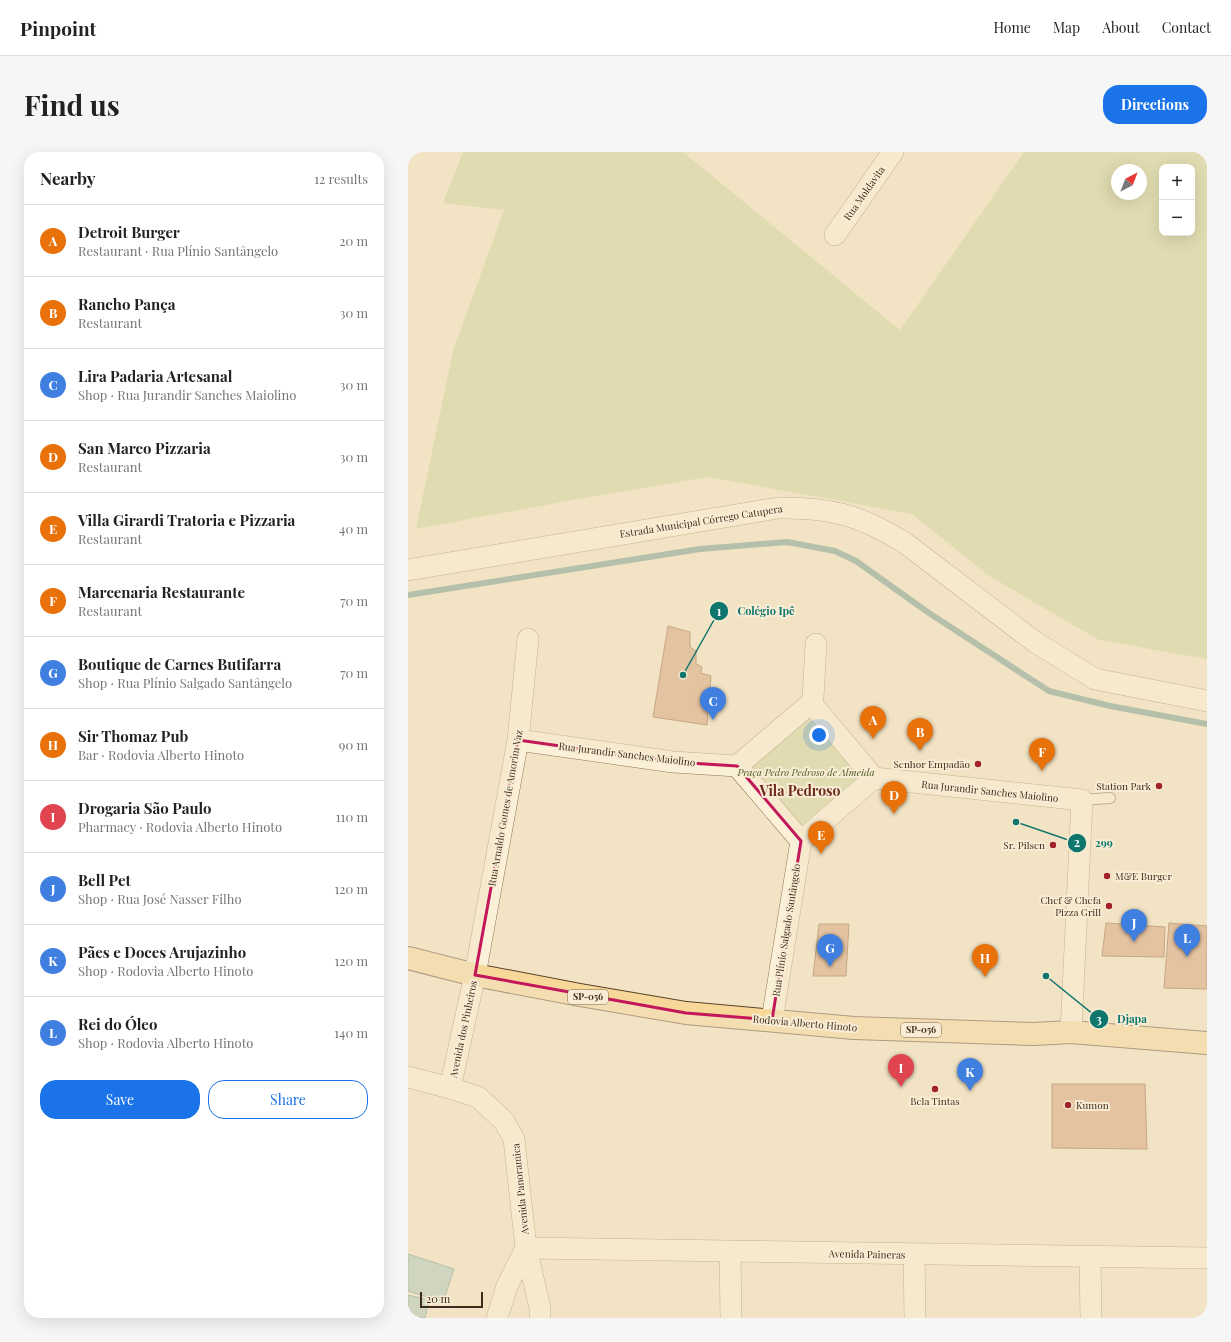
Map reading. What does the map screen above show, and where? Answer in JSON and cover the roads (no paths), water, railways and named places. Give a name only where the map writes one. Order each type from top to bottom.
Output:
[{"type":"main road","name":"Rodovia Alberto Hinoto","points":[[408,958],[475,975],[686,1013],[854,1028],[1033,1034],[1071,1032],[1207,1043]]},
{"type":"street","name":"Rua Moldavita","points":[[834,235],[893,152]]},
{"type":"street","name":"Estrada Municipal Córrego Catupera","points":[[408,570],[778,508],[820,509],[841,513],[863,520],[905,543],[1035,642],[1095,679],[1207,701]]},
{"type":"street","name":"Rua Arnaldo Gomes de Amorim Vaz","points":[[475,975],[518,740],[528,639]]},
{"type":"street","points":[[811,703],[874,778],[801,841],[737,766],[811,703],[813,698],[816,644]]},
{"type":"street","name":"Rua Jurandir Sanches Maiolino","points":[[518,740],[673,762],[737,766]]},
{"type":"street","name":"Rua Jurandir Sanches Maiolino","points":[[874,778],[1082,800]]},
{"type":"street","points":[[1071,1032],[1082,800]]},
{"type":"street","name":"Rua Plínio Salgado Santângelo","points":[[772,1020],[801,841]]},
{"type":"street","name":"Avenida dos Pinheiros","points":[[408,1077],[450,1088],[475,975]]},
{"type":"street","name":"Avenida Panoramica","points":[[450,1088],[478,1097],[504,1121],[514,1139],[526,1248],[507,1286],[497,1318]]},
{"type":"street","points":[[526,1248],[540,1308],[540,1318]]},
{"type":"street","name":"Avenida Paineras","points":[[526,1248],[1207,1258]]},
{"type":"street","points":[[730,1252],[731,1318]]},
{"type":"street","points":[[914,1254],[915,1318]]},
{"type":"street","points":[[1090,1257],[1091,1318]]},
{"type":"lane","points":[[1082,800],[1110,798]]},
{"type":"water","points":[[408,1254],[454,1269],[443,1302],[408,1291]]},
{"type":"water","points":[[408,1295],[429,1300],[425,1318],[408,1318]]},
{"type":"waterway","points":[[408,595],[700,549],[787,542],[835,551],[856,561],[929,613],[1049,691],[1110,706],[1207,724]]},
{"type":"place","name":"Colégio Ipê","points":[[683,675]]},
{"type":"place","name":"Lira Padaria Artesanal","points":[[713,720]]},
{"type":"place","name":"Detroit Burger","points":[[873,739]]},
{"type":"place","name":"Rancho Pança","points":[[920,751]]},
{"type":"place","name":"Senhor Empadão","points":[[978,764]]},
{"type":"place","name":"Marcenaria Restaurante","points":[[1042,771]]},
{"type":"place","name":"Station Park","points":[[1159,786]]},
{"type":"place","name":"San Marco Pizzaria","points":[[894,814]]},
{"type":"place","name":"299","points":[[1016,822]]},
{"type":"place","name":"Sr. Pilsen","points":[[1053,845]]},
{"type":"place","name":"Villa Girardi Tratoria e Pizzaria","points":[[821,854]]},
{"type":"place","name":"M&E Burger","points":[[1107,876]]},
{"type":"place","name":"Chef & Chefa Pizza Grill","points":[[1109,906]]},
{"type":"place","name":"Bell Pet","points":[[1134,942]]},
{"type":"place","name":"Rei do Óleo","points":[[1187,957]]},
{"type":"place","name":"Boutique de Carnes Butifarra","points":[[830,967]]},
{"type":"place","name":"Djapa","points":[[1046,976]]},
{"type":"place","name":"Sir Thomaz Pub","points":[[985,977]]},
{"type":"place","name":"Drogaria São Paulo","points":[[901,1087]]},
{"type":"place","name":"Bela Tintas","points":[[935,1089]]},
{"type":"place","name":"Pães e Doces Arujazinho","points":[[970,1091]]},
{"type":"place","name":"Kumon","points":[[1068,1105]]},
{"type":"district","name":"Vila Pedroso","points":[[800,791]]},
{"type":"park label","name":"Praça Pedro Pedroso de Almeida","points":[[806,772]]}]
